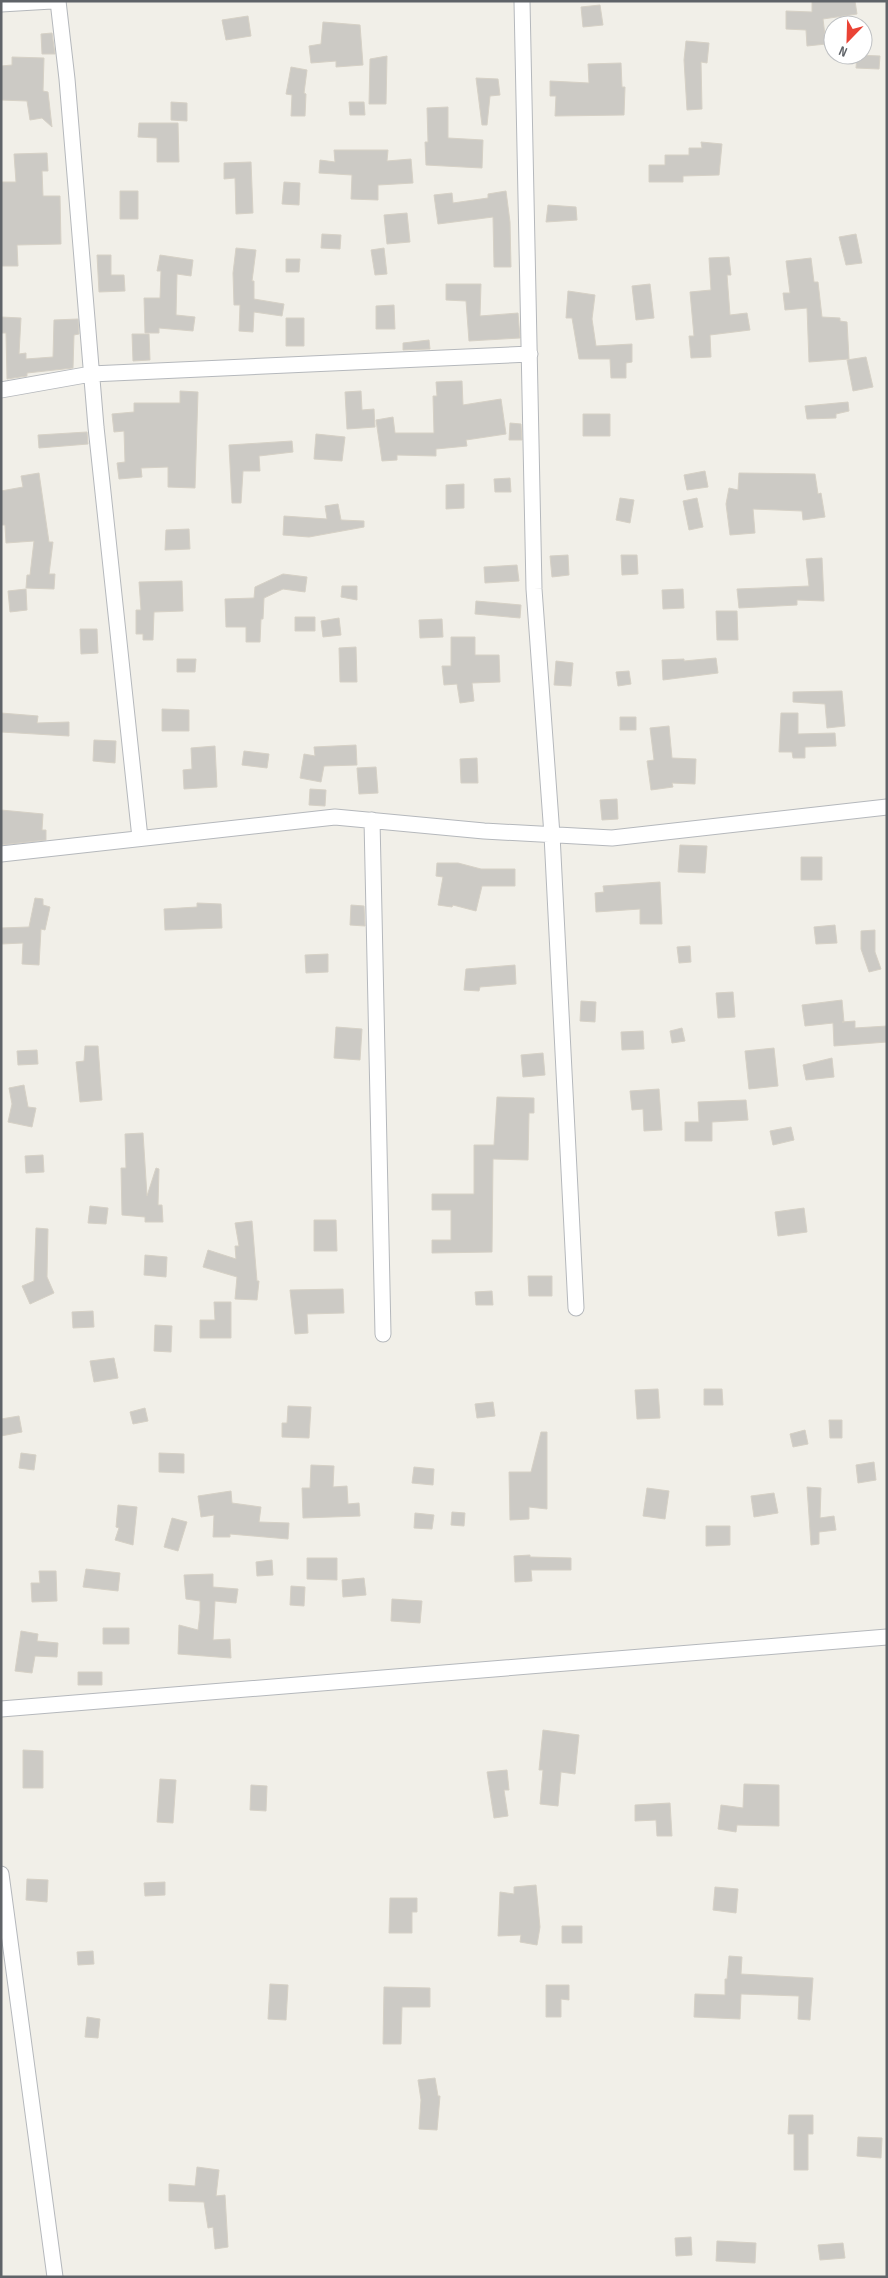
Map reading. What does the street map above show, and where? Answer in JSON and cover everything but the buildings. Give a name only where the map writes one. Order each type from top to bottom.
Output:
[{"type":"street","points":[[1,4],[52,1]]},
{"type":"street","points":[[58,1],[67,78],[91,374],[140,838]]},
{"type":"street","points":[[522,1],[534,589],[552,835],[576,1308]]},
{"type":"street","points":[[1,390],[91,374],[530,354]]},
{"type":"street","points":[[1,854],[335,817],[484,831],[612,838],[887,807]]},
{"type":"street","points":[[372,820],[383,1334]]},
{"type":"street","points":[[1,1709],[887,1636]]},
{"type":"street","points":[[1,1874],[54,2277]]}]
